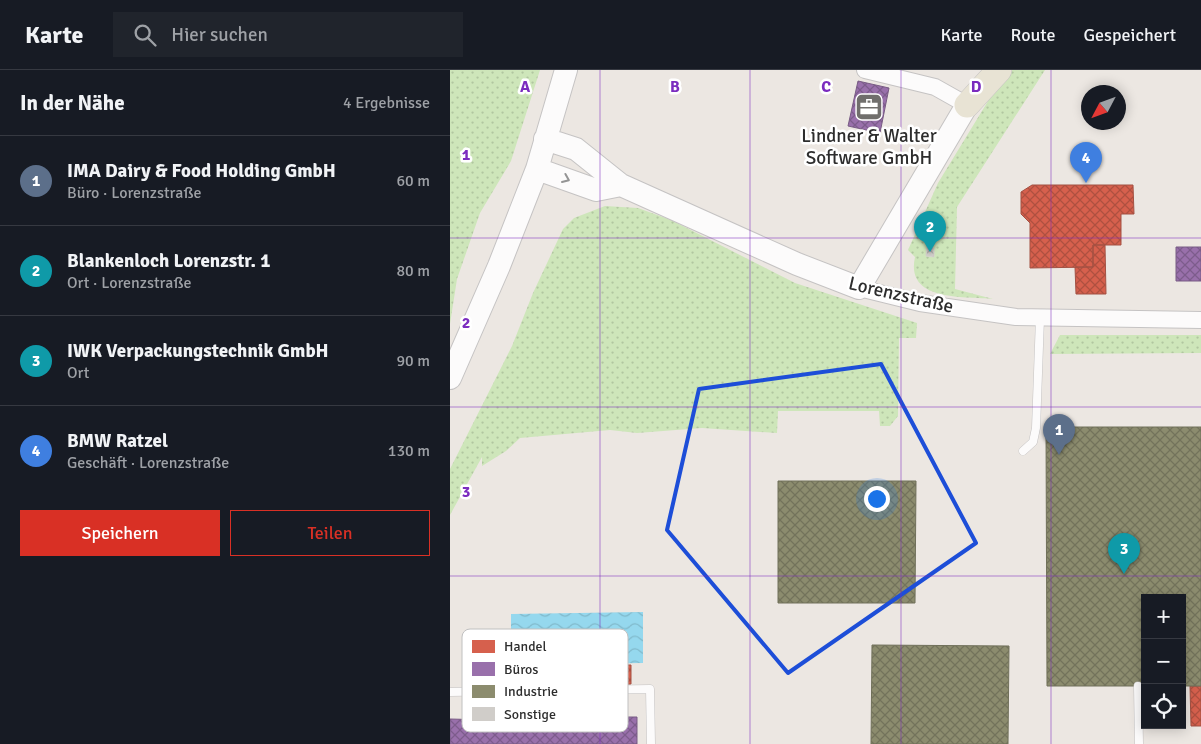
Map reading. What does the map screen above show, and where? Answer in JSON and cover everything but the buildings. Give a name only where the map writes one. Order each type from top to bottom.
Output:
[{"type":"main road","points":[[450,378],[499,266],[537,169],[566,70]]},
{"type":"main road","points":[[859,288],[967,104],[978,70]]},
{"type":"main road","points":[[967,104],[999,70]]},
{"type":"main road","name":"Lorenzstraße","points":[[545,139],[576,149],[621,184],[797,264],[859,288]]},
{"type":"main road","points":[[537,169],[596,190],[621,184]]},
{"type":"street","points":[[865,70],[935,87],[967,104]]},
{"type":"street","name":"Lorenzstraße","points":[[859,288],[920,303],[1016,317],[1201,320]]},
{"type":"lane","points":[[1023,451],[1033,442],[1036,428],[1040,318]]},
{"type":"lane","points":[[1138,686],[1139,744]]},
{"type":"lane","points":[[628,689],[650,689],[650,744]]},
{"type":"highlighted area","points":[[881,364],[976,543],[788,673],[667,530],[699,389]]},
{"type":"green space","points":[[450,70],[540,70],[511,161],[480,213],[457,279],[450,324]]},
{"type":"green space","points":[[1007,70],[1045,70],[957,207],[955,289],[993,299],[939,294],[919,282],[914,272],[915,257],[908,250],[938,183]]},
{"type":"green space","points":[[605,206],[638,208],[671,220],[795,283],[917,323],[916,338],[899,338],[898,416],[890,426],[880,426],[879,411],[778,411],[777,433],[702,428],[637,433],[610,430],[520,438],[506,451],[482,466],[482,457],[450,515],[450,469],[512,346],[533,293],[563,229],[574,218]]},
{"type":"green space","points":[[1060,335],[1201,335],[1201,353],[1050,354]]},
{"type":"water","points":[[643,612],[643,663],[628,663],[628,629],[511,629],[511,614]]},
{"type":"place","name":"Lindner & Walter Software GmbH","points":[[869,107]]},
{"type":"place","name":"BMW Ratzel","points":[[1086,183]]},
{"type":"place","name":"Blankenloch Lorenzstr. 1","points":[[930,252]]},
{"type":"place","name":"IMA Dairy & Food Holding GmbH","points":[[1059,455]]},
{"type":"place","name":"IWK Verpackungstechnik GmbH","points":[[1124,574]]}]
